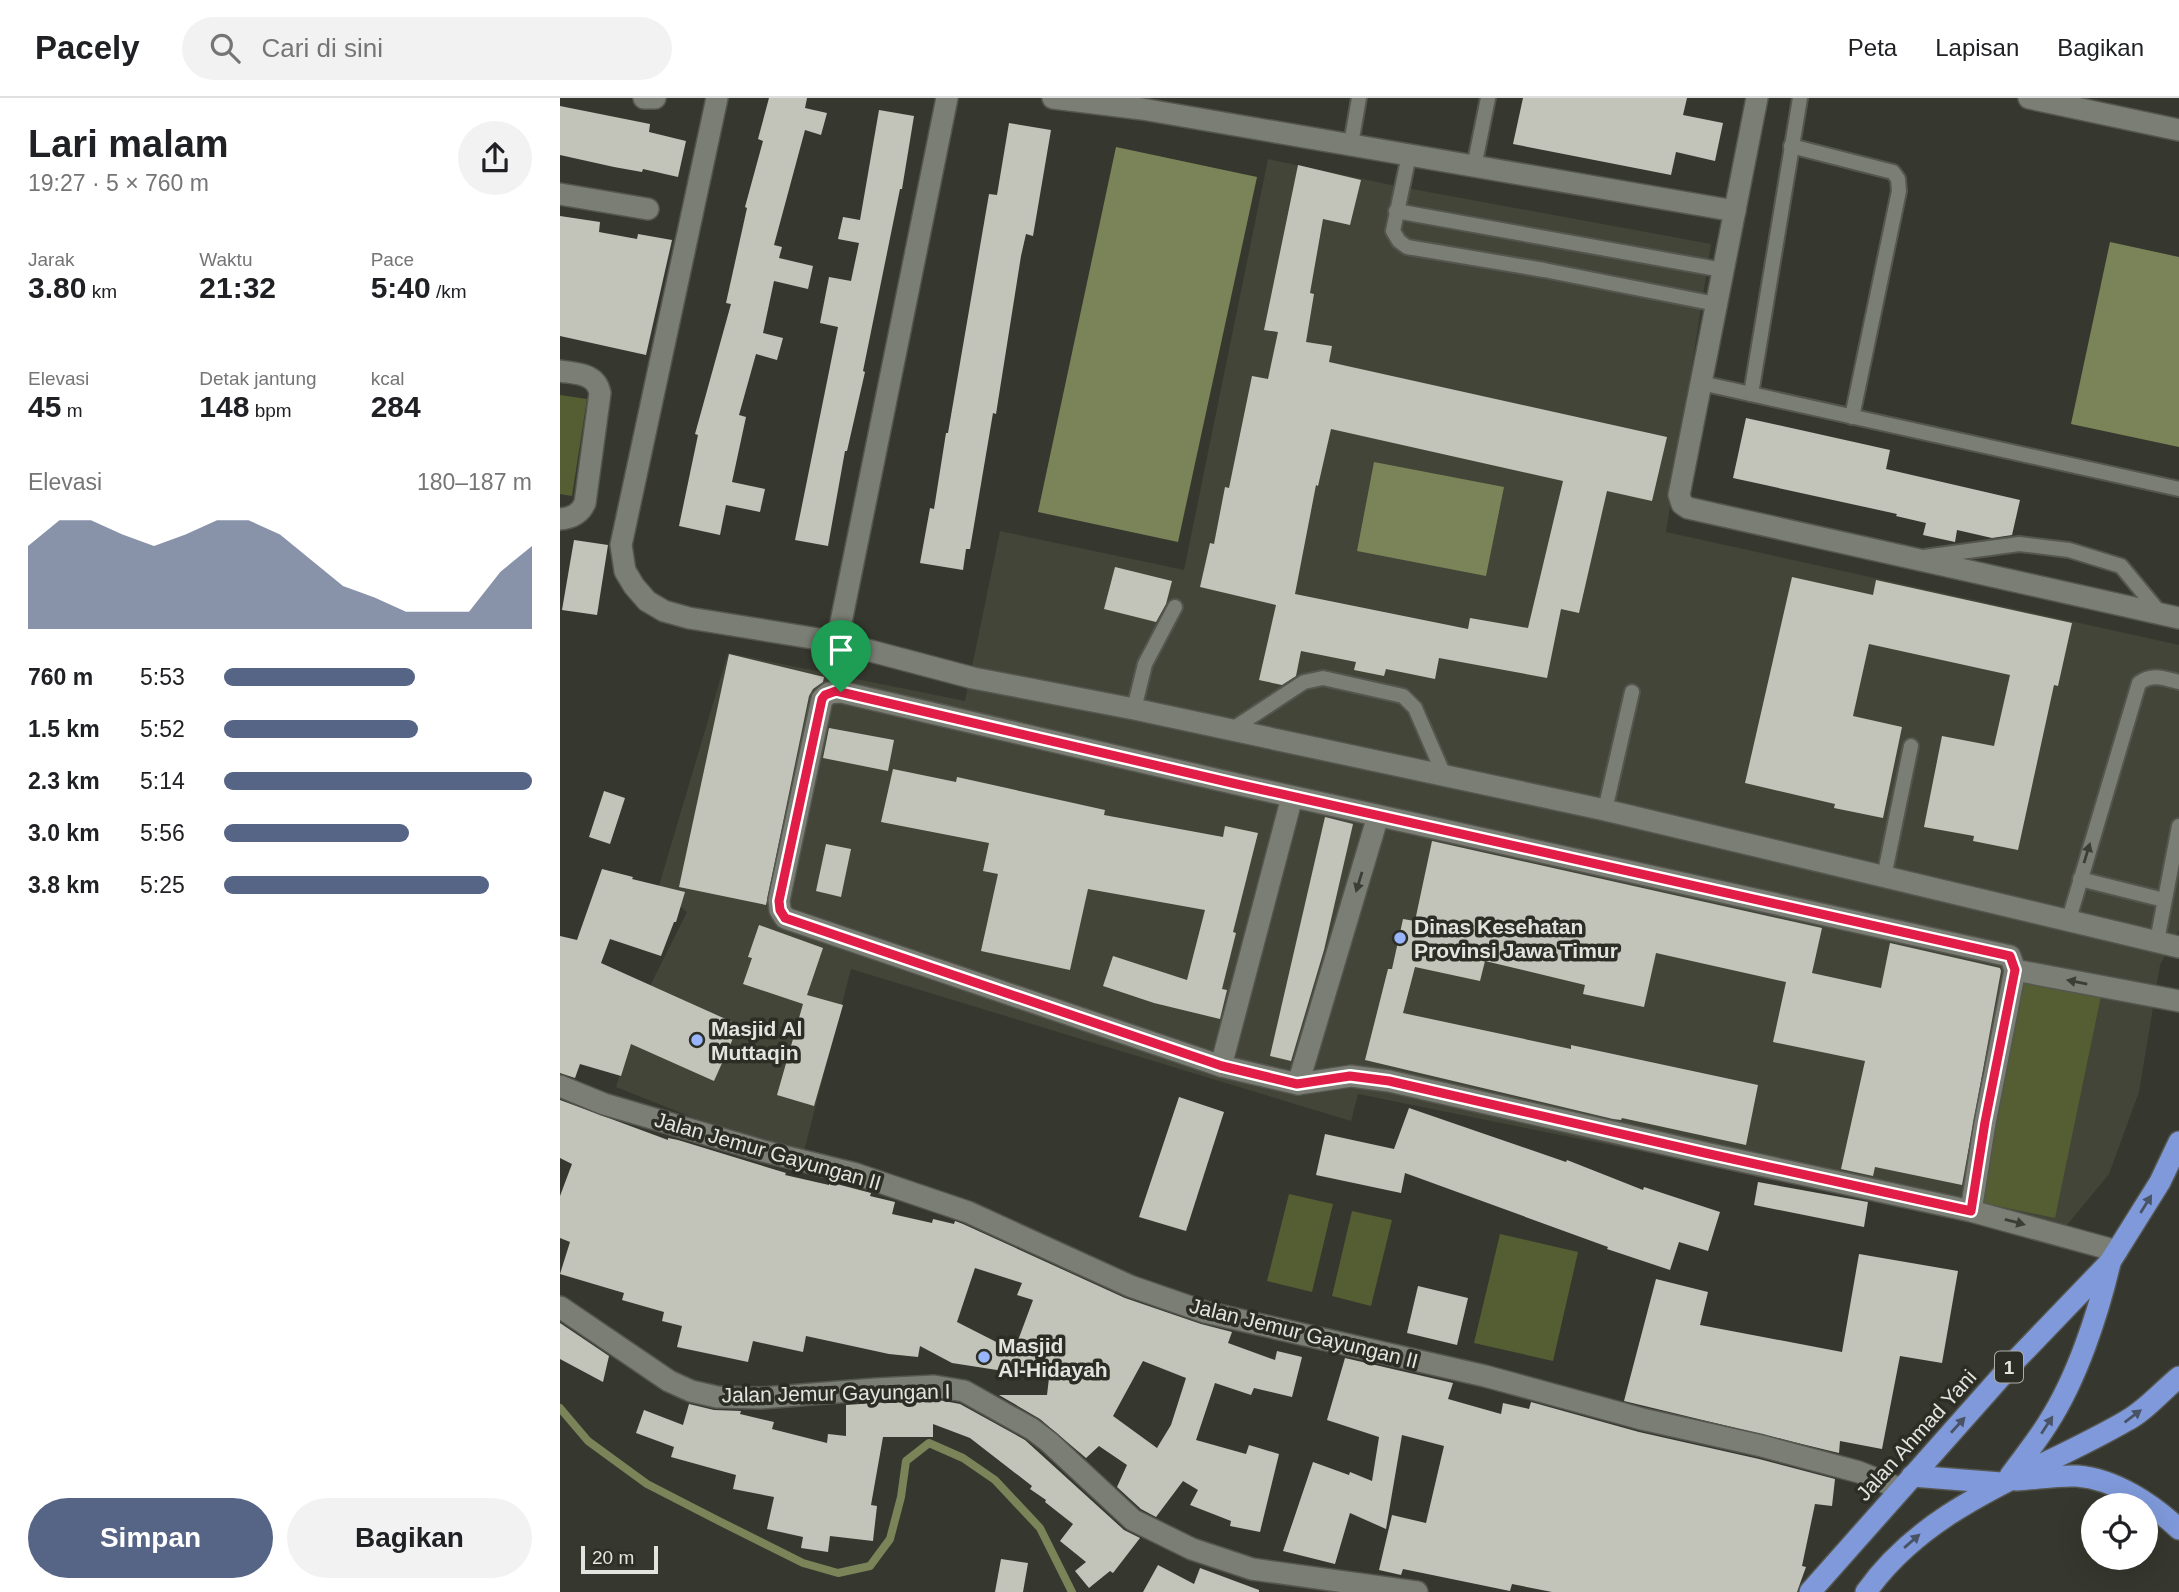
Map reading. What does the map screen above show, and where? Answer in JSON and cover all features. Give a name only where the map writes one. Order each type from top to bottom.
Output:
[{"type":"highway","name":"Jalan Ahmad Yani","points":[[1811,1592],[2014,1362],[2114,1257],[2160,1182],[2179,1142]]},
{"type":"highway","points":[[2004,1482],[2049,1423],[2061,1399],[2098,1313],[2114,1257]]},
{"type":"highway","points":[[1866,1592],[1898,1553],[1929,1526],[2004,1482],[2128,1420],[2179,1377]]},
{"type":"highway","points":[[1906,1482],[2004,1482],[2079,1476],[2119,1488],[2155,1508],[2179,1529]]},
{"type":"street","points":[[644,98],[655,98]]},
{"type":"street","points":[[717,98],[621,545],[625,571],[634,586],[647,601],[664,611],[689,618],[837,642],[973,678],[1134,709],[1605,810],[2179,947]]},
{"type":"street","points":[[837,642],[947,98]]},
{"type":"street","points":[[1054,98],[1143,104],[1351,145],[1735,211]]},
{"type":"street","points":[[1757,98],[1679,495],[1685,506],[2170,615]]},
{"type":"street","points":[[2029,98],[2179,130]]},
{"type":"street","points":[[560,194],[648,209]]},
{"type":"street","points":[[560,371],[594,379],[599,387],[600,399],[585,503],[580,512],[571,518],[560,519]]},
{"type":"street","points":[[1971,1211],[1985,1122],[2015,970],[2010,956],[1378,816],[841,692],[829,693],[822,699],[779,901],[785,918],[1222,1066],[1297,1084],[1350,1076],[1389,1081],[1971,1211],[2114,1257]]},
{"type":"street","points":[[1222,1066],[1292,796]]},
{"type":"street","points":[[1297,1084],[1378,816]]},
{"type":"street","points":[[2015,970],[2179,1001]]},
{"type":"street","name":"Jalan Jemur Gayungan II","points":[[560,1086],[604,1104],[763,1151],[856,1174],[968,1212],[1130,1286],[1205,1312],[1485,1376],[1642,1419],[1906,1482]]},
{"type":"street","name":"Jalan Jemur Gayungan I","points":[[560,1307],[659,1375],[691,1391],[717,1397],[772,1398],[934,1387],[964,1391],[1032,1429],[1133,1520],[1192,1549],[1252,1569],[1417,1592]]},
{"type":"lane","points":[[1351,145],[1359,98]]},
{"type":"lane","points":[[1474,167],[1488,98]]},
{"type":"lane","points":[[1751,394],[1800,98]]},
{"type":"lane","points":[[1791,146],[1894,172],[1898,179],[1899,191],[1852,417]]},
{"type":"lane","points":[[1409,155],[1393,231],[1407,247],[1544,270],[1716,304]]},
{"type":"lane","points":[[1396,211],[1723,270]]},
{"type":"lane","points":[[1701,383],[2179,489]]},
{"type":"lane","points":[[1912,559],[2019,544],[2069,550],[2121,566],[2170,615]]},
{"type":"lane","points":[[1134,709],[1146,664],[1175,607]]},
{"type":"lane","points":[[2069,919],[2139,683],[2155,676],[2179,682]]},
{"type":"lane","points":[[1231,730],[1304,682],[1323,678],[1404,696],[1415,708],[1444,775]]},
{"type":"lane","points":[[1605,810],[1632,692]]},
{"type":"lane","points":[[1884,877],[1910,746]]},
{"type":"lane","points":[[2157,941],[2179,826]]},
{"type":"lane","points":[[2080,879],[2164,901]]},
{"type":"shaded area","points":[[1116,147],[1257,177],[1178,542],[1038,512]]},
{"type":"shaded area","points":[[1268,159],[1396,186],[1711,244],[1666,532],[2179,645],[2179,930],[2160,965],[2139,1092],[2109,1174],[2058,1236],[1358,1094],[1351,1121],[851,969],[803,1155],[699,1120],[616,1087],[646,994],[687,912],[658,889],[728,653],[965,701],[1000,531],[1184,570]]},
{"type":"shaded area","points":[[2110,242],[2179,257],[2179,447],[2071,424]]},
{"type":"shaded area","points":[[560,395],[587,399],[572,496],[560,494]]},
{"type":"shaded area","points":[[1374,462],[1504,487],[1486,576],[1357,551]]},
{"type":"shaded area","points":[[2019,979],[2101,996],[2055,1218],[1973,1201]]},
{"type":"shaded area","points":[[1289,1194],[1333,1204],[1312,1292],[1267,1281]]},
{"type":"shaded area","points":[[1352,1211],[1392,1220],[1371,1306],[1332,1296]]},
{"type":"shaded area","points":[[1500,1234],[1578,1252],[1553,1361],[1474,1343]]},
{"type":"building","points":[[769,98],[807,98],[805,108],[827,113],[821,135],[805,130],[774,245],[782,247],[779,258],[813,266],[808,289],[774,281],[763,333],[783,338],[777,360],[756,354],[739,415],[746,417],[732,482],[765,489],[760,512],[726,505],[720,535],[679,526],[698,435],[695,434],[731,304],[726,303],[747,208],[745,207],[763,141],[758,139]]},
{"type":"building","points":[[1523,98],[1687,98],[1683,115],[1723,123],[1715,161],[1676,152],[1671,175],[1513,144]]},
{"type":"building","points":[[560,106],[650,124],[649,132],[686,141],[678,177],[560,155]]},
{"type":"building","points":[[879,110],[914,116],[902,189],[863,371],[865,372],[845,451],[828,546],[795,540],[838,327],[820,323],[829,277],[851,281],[859,243],[838,239],[843,217],[860,220]]},
{"type":"building","points":[[1009,123],[1051,130],[1033,236],[1026,234],[1021,256],[996,414],[993,413],[970,549],[966,549],[963,570],[920,563],[930,508],[934,509],[989,194],[997,195]]},
{"type":"building","points":[[1298,165],[1361,180],[1350,225],[1323,219],[1310,293],[1314,294],[1306,342],[1332,346],[1329,362],[1667,437],[1652,501],[1607,491],[1579,613],[1561,609],[1547,678],[1439,658],[1435,679],[1386,669],[1384,676],[1354,670],[1356,662],[1301,651],[1296,676],[1282,685],[1259,680],[1276,605],[1200,587],[1210,543],[1214,544],[1225,487],[1229,488],[1252,376],[1268,379],[1278,332],[1264,330]],"holes":[[[1331,429],[1563,481],[1528,628],[1470,618],[1468,629],[1295,594],[1316,485],[1318,486]]]},
{"type":"building","points":[[560,216],[600,222],[599,232],[637,239],[638,234],[672,240],[646,355],[560,336]]},
{"type":"building","points":[[1746,418],[1890,450],[1886,469],[2020,500],[2012,535],[1992,538],[1957,530],[1955,542],[1923,535],[1926,523],[1896,516],[1897,514],[1733,478]]},
{"type":"building","points":[[574,540],[608,545],[597,615],[562,610]]},
{"type":"building","points":[[1115,567],[1172,581],[1166,604],[1156,622],[1104,609]]},
{"type":"building","points":[[1792,577],[1873,595],[1876,580],[2072,623],[2058,686],[2054,685],[2018,850],[1973,841],[1974,836],[1924,827],[1942,736],[1994,746],[2010,675],[1869,644],[1853,716],[1902,727],[1883,818],[1834,808],[1835,804],[1745,783]]},
{"type":"building","points":[[729,654],[824,677],[823,682],[813,689],[809,696],[766,905],[679,887]]},
{"type":"building","points":[[829,728],[894,740],[888,771],[823,758]]},
{"type":"building","points":[[893,769],[956,782],[957,777],[1105,810],[1104,815],[1223,837],[1225,826],[1258,833],[1233,932],[1236,933],[1222,989],[1227,990],[1220,1019],[1154,1003],[1103,986],[1113,956],[1187,980],[1205,910],[1088,889],[1070,970],[981,951],[998,874],[983,871],[989,843],[881,822]]},
{"type":"building","points":[[604,791],[625,798],[610,844],[589,837]]},
{"type":"building","points":[[1325,817],[1353,824],[1324,950],[1291,1061],[1270,1056]]},
{"type":"building","points":[[1432,841],[1822,928],[1812,973],[1881,988],[1890,943],[2000,968],[1962,1185],[1875,1167],[1873,1176],[1841,1169],[1865,1061],[1773,1042],[1786,982],[1656,953],[1644,1007],[1583,994],[1585,985],[1485,961],[1480,981],[1415,967],[1403,1013],[1758,1085],[1746,1145],[1622,1118],[1613,1119],[1365,1060],[1388,969],[1392,969],[1403,919],[1415,921]]},
{"type":"building","points":[[826,844],[851,849],[841,897],[816,891]]},
{"type":"building","points":[[602,869],[685,892],[676,922],[661,956],[610,939],[601,963],[739,1025],[714,1081],[631,1044],[621,1076],[580,1064],[575,1078],[560,1073],[560,936],[577,940]]},
{"type":"building","points":[[759,925],[823,948],[807,995],[843,1005],[814,1106],[777,1095],[803,1004],[743,984],[752,958],[748,957]]},
{"type":"building","points":[[1179,1097],[1224,1112],[1186,1231],[1139,1217]]},
{"type":"building","points":[[560,1100],[668,1140],[678,1140],[786,1173],[785,1175],[829,1185],[829,1182],[871,1193],[870,1196],[895,1202],[892,1214],[932,1223],[933,1219],[954,1224],[955,1221],[1125,1298],[1232,1332],[1228,1343],[1275,1360],[1277,1351],[1302,1357],[1292,1397],[1254,1388],[1251,1395],[1215,1383],[1196,1440],[1246,1454],[1249,1445],[1279,1454],[1260,1532],[1230,1526],[1231,1521],[1190,1505],[1198,1490],[1183,1481],[1156,1517],[1141,1509],[1117,1487],[1127,1465],[1099,1446],[1086,1458],[1040,1419],[999,1395],[1047,1395],[1049,1378],[952,1363],[920,1346],[918,1357],[889,1354],[806,1336],[803,1352],[753,1341],[748,1362],[677,1347],[682,1326],[662,1321],[664,1312],[622,1300],[624,1293],[560,1274],[570,1242],[560,1238],[560,1196],[572,1164],[560,1158]],"holes":[[[975,1268],[1022,1283],[1017,1295],[1033,1300],[1014,1351],[957,1322]],[[1143,1361],[1186,1378],[1171,1425],[1157,1448],[1113,1416]]]},
{"type":"building","points":[[1409,1108],[1566,1162],[1567,1160],[1643,1190],[1644,1187],[1720,1212],[1708,1251],[1679,1242],[1670,1270],[1405,1173],[1401,1193],[1316,1175],[1325,1134],[1394,1149]]},
{"type":"building","points":[[1758,1182],[1868,1202],[1864,1227],[1754,1205]]},
{"type":"building","points":[[1859,1254],[1958,1271],[1942,1363],[1900,1356],[1882,1449],[1840,1441],[1839,1453],[1624,1401],[1656,1279],[1708,1292],[1700,1325],[1842,1352]]},
{"type":"building","points":[[1418,1286],[1468,1298],[1457,1345],[1407,1333]]},
{"type":"building","points":[[560,1323],[609,1356],[603,1382],[560,1359]]},
{"type":"building","points":[[1345,1358],[1453,1383],[1448,1399],[1501,1414],[1503,1403],[1529,1409],[1531,1402],[1639,1432],[1835,1479],[1832,1506],[1815,1504],[1802,1566],[1806,1567],[1797,1592],[1552,1592],[1512,1584],[1510,1591],[1403,1569],[1401,1575],[1379,1570],[1392,1515],[1426,1523],[1444,1446],[1402,1435],[1386,1529],[1350,1513],[1335,1564],[1283,1551],[1313,1462],[1372,1481],[1379,1437],[1327,1420]]},
{"type":"building","points":[[933,1399],[960,1404],[1025,1440],[1124,1530],[1140,1538],[1113,1573],[1110,1571],[1089,1588],[1075,1571],[1086,1562],[1060,1541],[1073,1524],[1030,1489],[1032,1486],[970,1438],[933,1424],[933,1437],[883,1437],[871,1505],[877,1506],[873,1541],[830,1536],[828,1552],[801,1548],[803,1537],[767,1529],[774,1497],[733,1489],[736,1475],[671,1457],[674,1447],[636,1433],[644,1410],[683,1425],[689,1404],[714,1410],[741,1411],[740,1414],[774,1422],[772,1429],[827,1443],[828,1434],[846,1436],[846,1405]]},
{"type":"building","points":[[1001,1559],[1028,1563],[1023,1592],[995,1592]]},
{"type":"building","points":[[1158,1565],[1194,1584],[1200,1568],[1259,1592],[1143,1592]]},
{"type":"waterway","points":[[560,1408],[588,1441],[647,1484],[803,1563],[838,1573],[870,1566],[890,1539],[901,1497],[906,1461],[929,1443],[963,1458],[995,1480],[1040,1528],[1072,1592]]},
{"type":"place","name":"Dinas Kesehatan Provinsi Jawa Timur","points":[[1400,938]]},
{"type":"place","name":"Masjid Al Muttaqin","points":[[697,1040]]},
{"type":"place","name":"Masjid Al-Hidayah","points":[[984,1357]]},
{"type":"route","points":[[841,692],[1232,783],[2010,956],[2015,970],[1985,1122],[1971,1211],[1364,1076],[1334,1077],[1297,1084],[1222,1066],[785,918],[779,901],[782,882],[822,699],[829,693],[841,692]]}]
